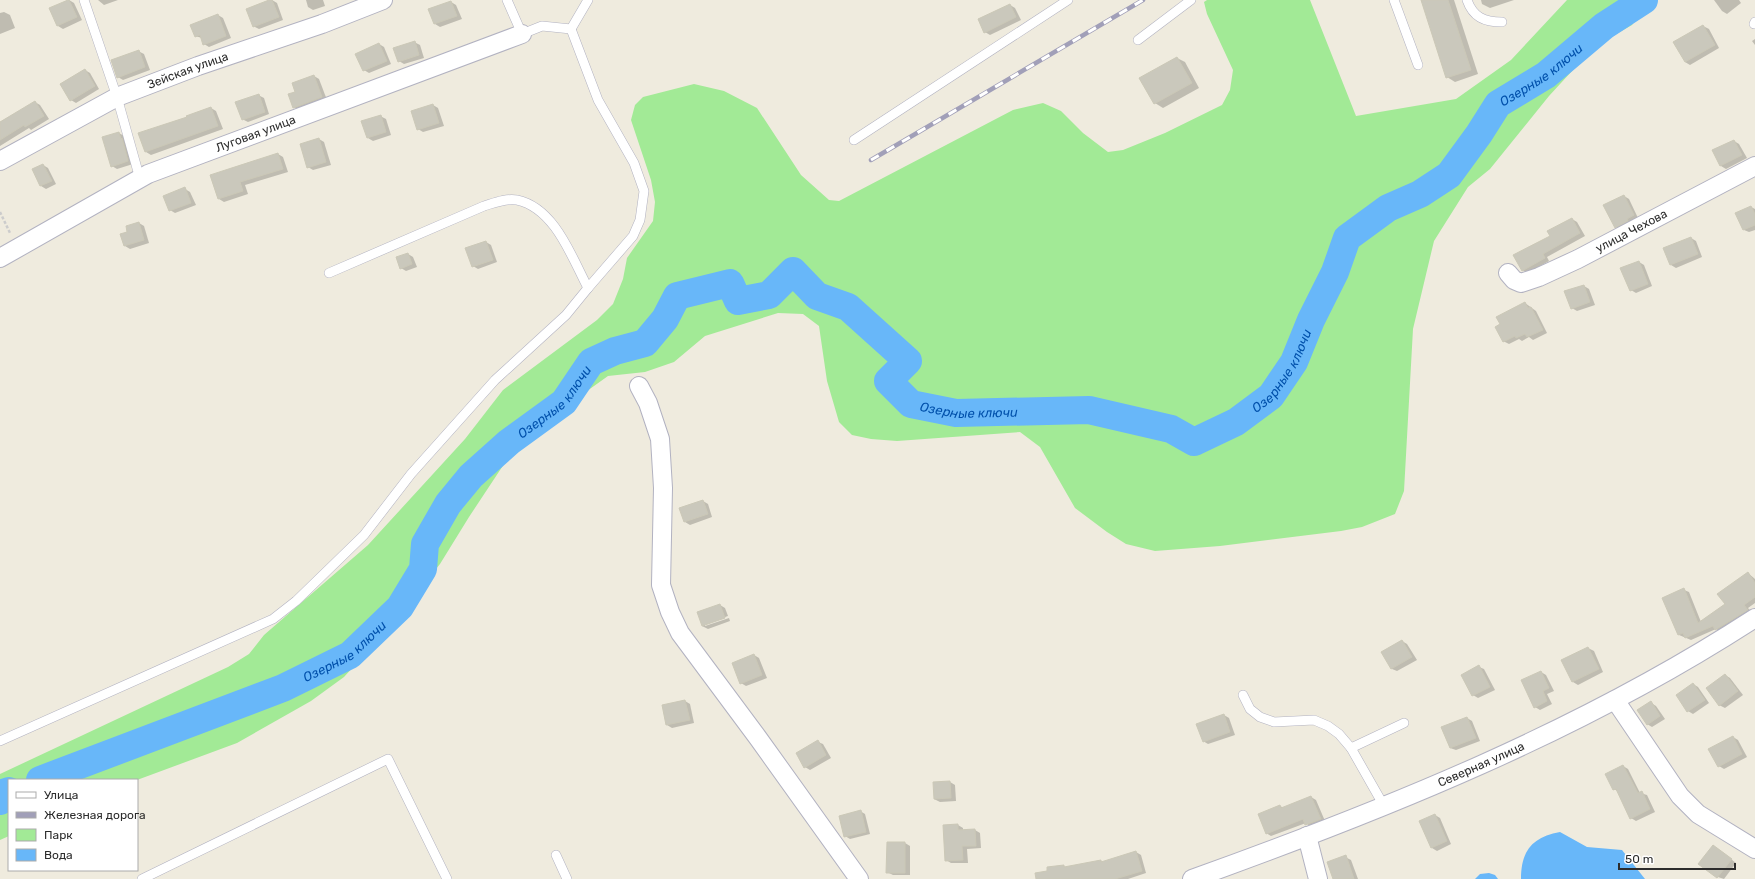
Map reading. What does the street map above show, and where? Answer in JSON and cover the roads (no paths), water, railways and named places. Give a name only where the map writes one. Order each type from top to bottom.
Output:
[{"type":"street","name":"Зейская улица","points":[[0,161],[117,98],[198,66],[322,24],[383,0]]},
{"type":"street","name":"Луговая улица","points":[[0,258],[148,174],[522,34]]},
{"type":"street","name":"улица Чехова","points":[[1508,273],[1514,280],[1521,283],[1539,277],[1578,259],[1755,166]]},
{"type":"street","points":[[639,386],[648,403],[660,439],[663,488],[661,585],[670,612],[680,634],[758,738],[859,879]]},
{"type":"street","name":"Северная улица","points":[[1192,879],[1384,806],[1496,759],[1615,700],[1676,667],[1755,618]]},
{"type":"street","points":[[1615,700],[1680,796],[1698,814],[1755,850]]},
{"type":"street","points":[[1307,836],[1318,879]]},
{"type":"lane","points":[[84,0],[117,98],[140,179]]},
{"type":"lane","points":[[507,0],[522,34],[542,26],[571,28]]},
{"type":"lane","points":[[571,28],[588,0]]},
{"type":"lane","points":[[854,140],[1068,0]]},
{"type":"lane","points":[[1138,40],[1191,0]]},
{"type":"lane","points":[[1394,0],[1418,65]]},
{"type":"lane","points":[[1467,0],[1470,8],[1480,18],[1489,22],[1502,22]]},
{"type":"lane","points":[[0,741],[251,630],[273,619],[296,601],[364,535],[411,474],[495,380],[566,315],[633,236],[640,220],[644,191],[634,163],[598,100],[571,28]]},
{"type":"lane","points":[[329,273],[484,206],[500,201],[516,200],[534,207],[546,217],[561,235],[588,288]]},
{"type":"lane","points":[[1243,695],[1250,709],[1260,717],[1274,722],[1314,720],[1328,726],[1339,734],[1351,748],[1384,806]]},
{"type":"lane","points":[[1351,748],[1404,723]]},
{"type":"lane","points":[[142,879],[388,759],[447,879]]},
{"type":"lane","points":[[556,855],[567,879]]},
{"type":"water","points":[[1560,832],[1587,847],[1622,850],[1645,879],[1521,879],[1523,861],[1530,847],[1535,842],[1550,834]]},
{"type":"water","points":[[1489,873],[1495,875],[1498,879],[1475,879],[1480,874]]},
{"type":"waterway","name":"Озерные ключи","points":[[43,779],[283,688],[350,655],[400,607],[423,569],[425,544],[448,504],[471,476],[509,442],[564,402],[591,362],[615,351],[645,343],[665,319],[677,296],[730,283],[738,301],[769,295],[793,271],[817,296],[848,307],[908,361],[888,381],[911,404],[956,413],[1089,410],[1171,429],[1194,442],[1236,422],[1271,396],[1294,362],[1311,320],[1335,272],[1347,238],[1388,208],[1420,194],[1449,175],[1479,134],[1498,104],[1546,75],[1604,26],[1644,0]]},
{"type":"waterway","name":"Озерные ключи","points":[[0,801],[8,791]]},
{"type":"railway","points":[[871,160],[1143,0]]}]
